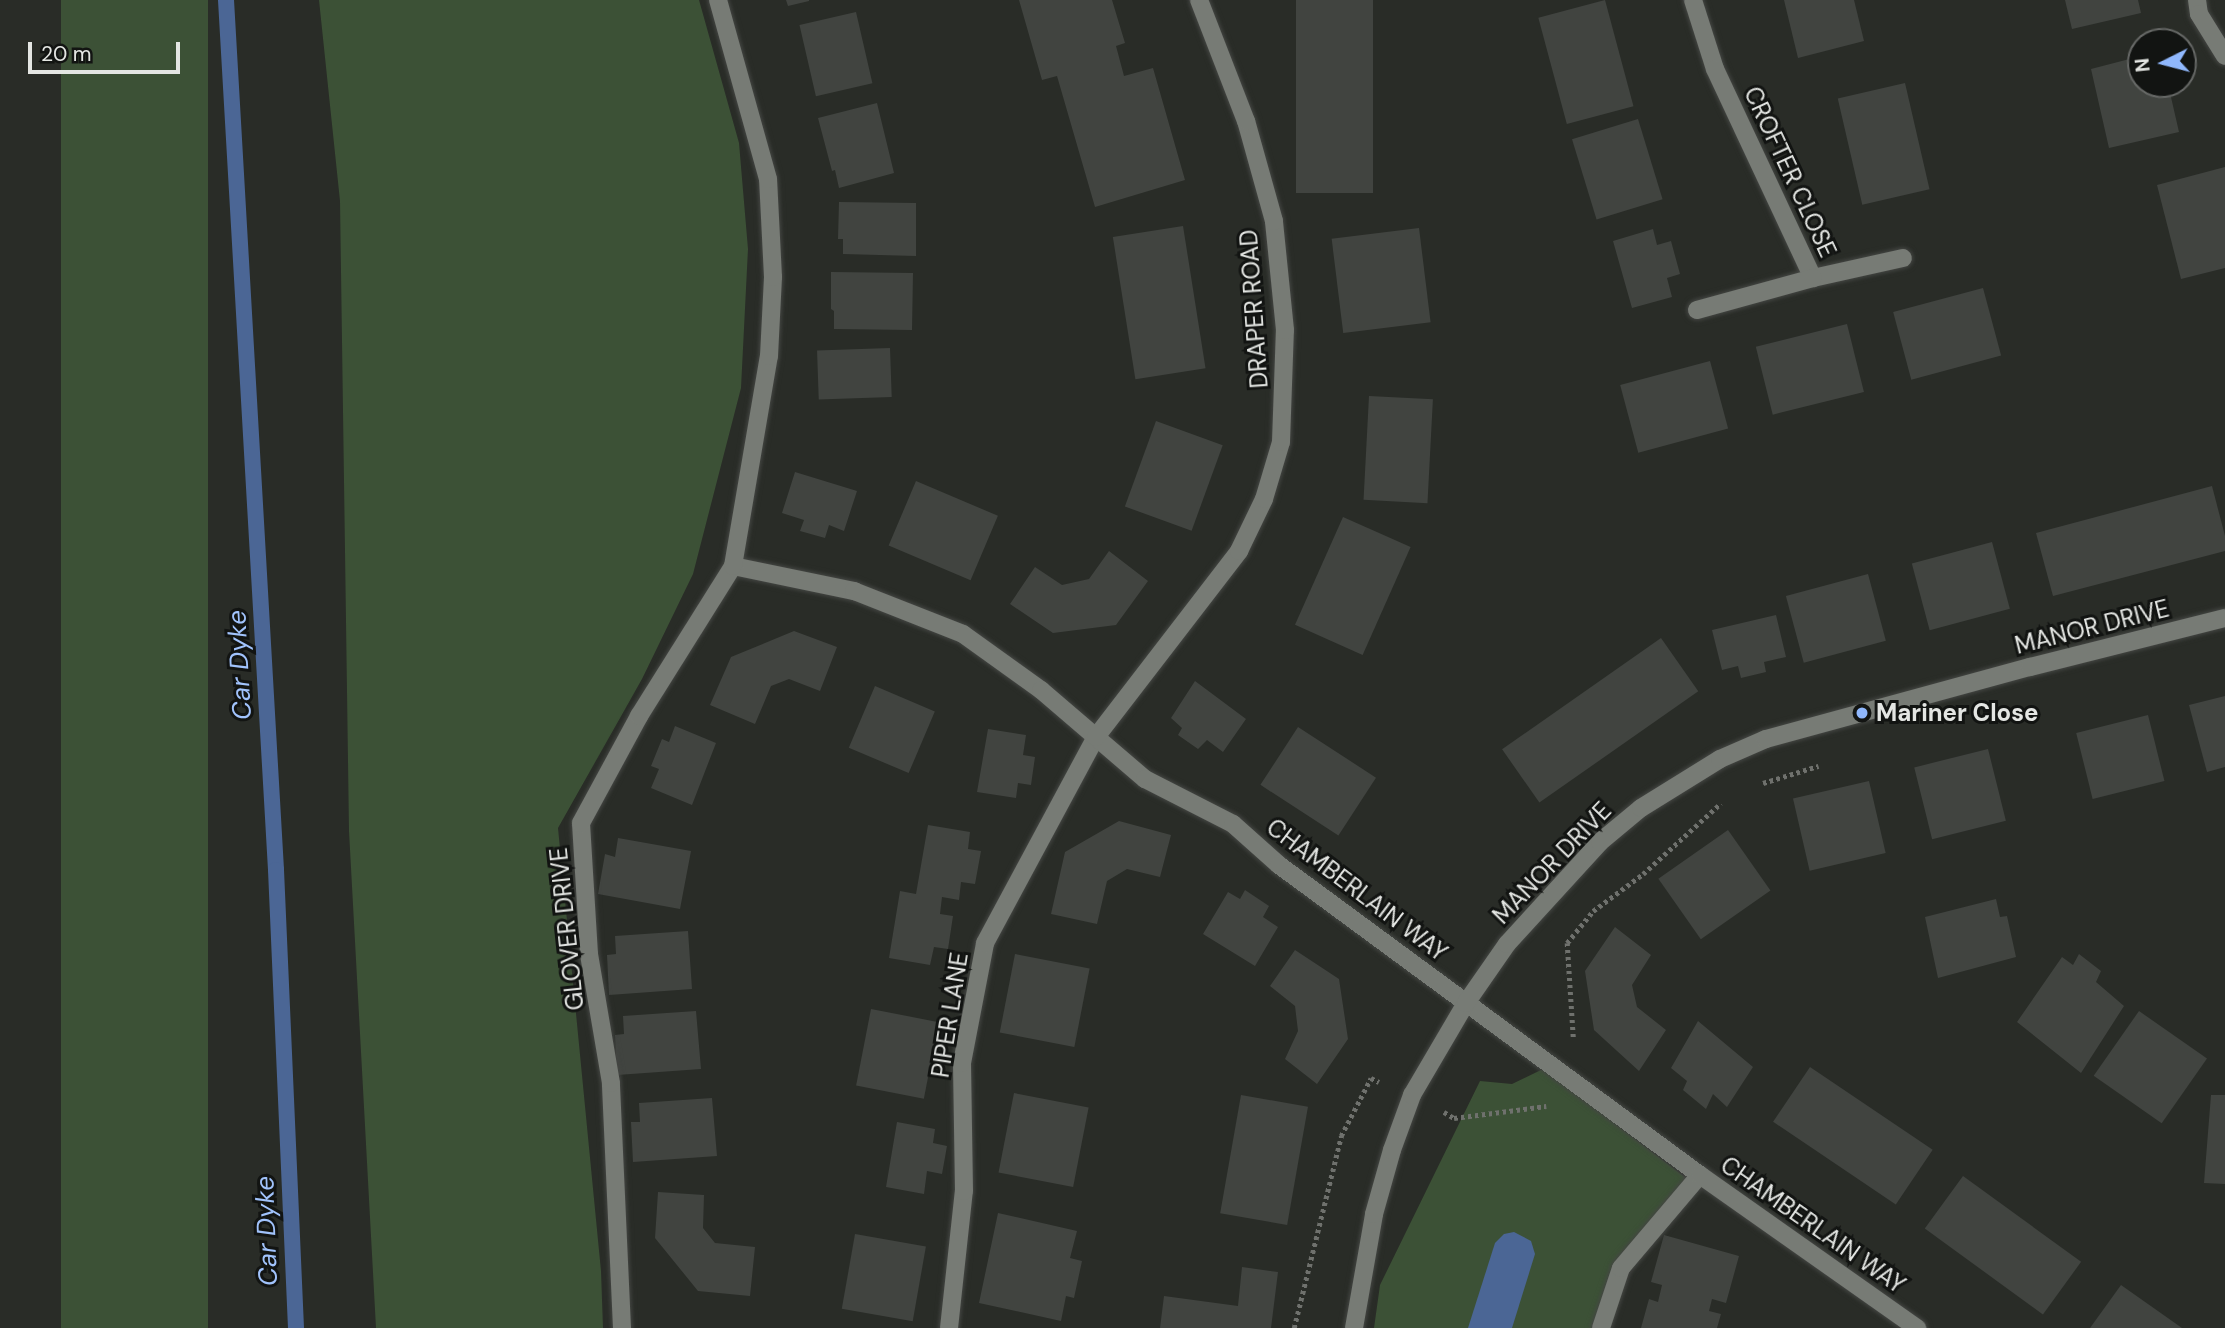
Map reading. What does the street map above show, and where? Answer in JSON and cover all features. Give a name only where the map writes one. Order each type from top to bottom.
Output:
[{"type":"street","points":[[718,0],[768,179],[773,277],[769,356],[733,566]]},
{"type":"street","name":"DRAPER ROAD","points":[[1096,737],[1239,551],[1264,499],[1281,442],[1285,330],[1274,221],[1246,121],[1199,0]]},
{"type":"street","name":"CROFTER CLOSE","points":[[1693,0],[1715,69],[1813,278],[1903,258]]},
{"type":"street","points":[[2197,0],[2199,14],[2225,56]]},
{"type":"street","points":[[1697,310],[1813,278]]},
{"type":"street","name":"CHAMBERLAIN WAY","points":[[733,566],[854,590],[963,634],[1041,690],[1146,779],[1233,824],[1279,866],[1700,1175],[1917,1328]]},
{"type":"street","name":"GLOVER DRIVE","points":[[622,1328],[611,1083],[589,954],[582,823],[639,716],[733,566]]},
{"type":"street","name":"MANOR DRIVE","points":[[1354,1328],[1374,1214],[1392,1150],[1412,1096],[1466,1003],[1507,944],[1600,842],[1641,808],[1720,759],[1810,725],[2225,618]]},
{"type":"street","name":"PIPER LANE","points":[[948,1328],[964,1191],[962,1063],[985,943],[1096,737]]},
{"type":"street","points":[[1601,1328],[1621,1268],[1700,1175]]},
{"type":"path","points":[[1760,784],[1826,763]]},
{"type":"path","points":[[1294,1328],[1340,1136],[1371,1078],[1454,1118],[1546,1106],[1587,1050],[1573,1039],[1567,943],[1593,911],[1643,874],[1723,801]]},
{"type":"green space","points":[[61,0],[208,0],[208,1328],[61,1328]]},
{"type":"green space","points":[[319,0],[699,0],[739,143],[748,249],[741,388],[693,574],[642,679],[558,828],[601,1271],[603,1328],[376,1328],[349,831],[340,201]]},
{"type":"green space","points":[[1543,1069],[1686,1178],[1614,1264],[1592,1328],[1374,1328],[1380,1285],[1480,1081],[1512,1084]]},
{"type":"water","points":[[1514,1232],[1531,1241],[1535,1254],[1512,1328],[1468,1328],[1495,1243],[1504,1234]]},
{"type":"building","points":[[786,0],[809,0],[809,1],[788,6]]},
{"type":"building","points":[[1019,0],[1112,0],[1125,43],[1116,46],[1124,76],[1153,68],[1185,180],[1095,207],[1057,76],[1042,80]]},
{"type":"building","points":[[1296,0],[1373,0],[1373,193],[1296,193]]},
{"type":"building","points":[[1605,0],[1633,106],[1567,124],[1538,18]]},
{"type":"building","points":[[1784,0],[1854,0],[1864,41],[1798,58]]},
{"type":"building","points":[[2065,0],[2138,0],[2141,13],[2072,29]]},
{"type":"building","points":[[856,12],[872,83],[816,96],[799,25]]},
{"type":"building","points":[[2127,60],[2127,98],[2171,98],[2179,132],[2109,148],[2091,69]]},
{"type":"building","points":[[1905,83],[1930,189],[1862,205],[1838,99]]},
{"type":"building","points":[[877,103],[894,173],[839,188],[818,118]]},
{"type":"building","points":[[1638,119],[1663,199],[1597,220],[1572,139]]},
{"type":"building","points":[[2225,167],[2225,268],[2181,279],[2157,185]]},
{"type":"building","points":[[839,202],[916,203],[916,256],[843,254],[843,239],[838,239]]},
{"type":"building","points":[[1183,226],[1206,368],[1135,379],[1113,237]]},
{"type":"building","points":[[1419,228],[1431,322],[1343,333],[1332,239]]},
{"type":"building","points":[[1653,229],[1657,245],[1671,241],[1680,274],[1667,278],[1672,297],[1632,308],[1613,241]]},
{"type":"building","points":[[831,272],[913,273],[912,330],[834,329]]},
{"type":"building","points":[[1983,288],[2001,356],[1911,380],[1893,312]]},
{"type":"building","points":[[1847,324],[1864,392],[1773,415],[1756,347]]},
{"type":"building","points":[[890,348],[892,397],[819,400],[817,351]]},
{"type":"building","points":[[1710,361],[1728,429],[1638,453],[1620,385]]},
{"type":"building","points":[[1369,396],[1433,399],[1427,503],[1364,500]]},
{"type":"building","points":[[1156,421],[1223,445],[1192,531],[1125,507]]},
{"type":"building","points":[[795,472],[857,491],[844,531],[829,525],[825,538],[800,531],[804,520],[782,513]]},
{"type":"building","points":[[916,481],[998,516],[971,580],[889,545]]},
{"type":"building","points":[[2212,486],[2225,536],[2225,551],[2053,596],[2036,533]]},
{"type":"building","points":[[1343,517],[1411,547],[1363,655],[1295,625]]},
{"type":"building","points":[[1992,542],[2010,609],[1930,630],[1912,563]]},
{"type":"building","points":[[1109,551],[1148,581],[1116,625],[1053,633],[1010,604],[1035,567],[1062,585],[1089,579]]},
{"type":"building","points":[[1868,574],[1886,641],[1804,663],[1786,596]]},
{"type":"building","points":[[1776,615],[1786,657],[1764,662],[1766,672],[1741,678],[1738,666],[1722,670],[1712,630]]},
{"type":"building","points":[[794,631],[837,647],[820,691],[789,679],[771,686],[755,724],[710,705],[731,657]]},
{"type":"building","points":[[1661,638],[1698,691],[1539,803],[1502,749]]},
{"type":"building","points":[[1195,681],[1246,719],[1223,752],[1207,740],[1198,749],[1178,735],[1182,728],[1171,718]]},
{"type":"building","points":[[875,686],[935,711],[909,773],[849,748]]},
{"type":"building","points":[[2225,696],[2225,767],[2207,772],[2189,705]]},
{"type":"building","points":[[2148,715],[2164,781],[2093,799],[2076,733]]},
{"type":"building","points":[[675,726],[716,743],[692,805],[651,788],[659,769],[651,766],[662,739],[669,742]]},
{"type":"building","points":[[1298,727],[1376,778],[1338,836],[1260,785]]},
{"type":"building","points":[[988,729],[1026,735],[1023,755],[1035,757],[1031,785],[1018,783],[1016,798],[977,792]]},
{"type":"building","points":[[1988,749],[2006,821],[1932,839],[1914,767]]},
{"type":"building","points":[[1869,781],[1886,853],[1810,871],[1793,799]]},
{"type":"building","points":[[1119,821],[1171,835],[1160,877],[1127,869],[1107,881],[1097,924],[1051,914],[1065,852]]},
{"type":"building","points":[[928,825],[970,832],[968,849],[981,851],[975,884],[961,882],[959,900],[942,897],[940,914],[953,916],[948,949],[934,947],[930,965],[889,958],[900,891],[916,894]]},
{"type":"building","points":[[1728,830],[1770,891],[1701,939],[1658,879]]},
{"type":"building","points":[[618,838],[691,851],[680,909],[598,894],[605,854],[615,857]]},
{"type":"building","points":[[1245,890],[1269,906],[1263,917],[1278,927],[1255,966],[1203,934],[1228,892],[1240,899]]},
{"type":"building","points":[[1996,899],[2000,917],[2007,916],[2016,957],[1938,978],[1925,917]]},
{"type":"building","points":[[1615,927],[1651,955],[1632,985],[1637,1007],[1666,1030],[1639,1071],[1594,1030],[1585,971]]},
{"type":"building","points":[[688,931],[692,989],[609,995],[607,955],[616,954],[615,936]]},
{"type":"building","points":[[1295,950],[1339,979],[1348,1039],[1317,1084],[1285,1059],[1298,1031],[1295,1006],[1270,986]]},
{"type":"building","points":[[1015,954],[1090,969],[1074,1047],[1000,1033]]},
{"type":"building","points":[[2079,954],[2101,971],[2096,982],[2124,1006],[2081,1073],[2017,1022],[2062,957],[2073,965]]},
{"type":"building","points":[[871,1009],[939,1022],[924,1099],[856,1086]]},
{"type":"building","points":[[696,1011],[701,1069],[617,1075],[615,1035],[624,1034],[623,1016]]},
{"type":"building","points":[[2139,1011],[2207,1059],[2162,1123],[2094,1076]]},
{"type":"building","points":[[1698,1021],[1753,1067],[1727,1107],[1713,1094],[1706,1109],[1683,1090],[1687,1081],[1671,1068]]},
{"type":"building","points":[[1810,1067],[1933,1150],[1896,1204],[1773,1122]]},
{"type":"building","points":[[1014,1093],[1089,1108],[1073,1187],[999,1173]]},
{"type":"building","points":[[1241,1095],[1308,1107],[1287,1225],[1220,1213]]},
{"type":"building","points":[[2211,1095],[2225,1095],[2225,1184],[2204,1183]]},
{"type":"building","points":[[712,1098],[717,1156],[633,1162],[631,1122],[640,1122],[639,1103]]},
{"type":"building","points":[[897,1122],[935,1129],[933,1143],[947,1146],[942,1174],[927,1171],[924,1194],[886,1187]]},
{"type":"building","points":[[1963,1176],[2081,1262],[2043,1314],[1925,1229]]},
{"type":"building","points":[[658,1192],[704,1195],[703,1228],[715,1243],[755,1247],[750,1296],[698,1291],[655,1238]]},
{"type":"building","points":[[998,1213],[1077,1231],[1070,1258],[1082,1261],[1074,1298],[1066,1296],[1061,1321],[979,1303]]},
{"type":"building","points":[[855,1234],[926,1247],[913,1321],[842,1309]]},
{"type":"building","points":[[1664,1235],[1739,1256],[1726,1303],[1712,1299],[1709,1311],[1721,1314],[1717,1328],[1641,1328],[1649,1299],[1658,1302],[1662,1285],[1651,1282]]},
{"type":"building","points":[[1242,1267],[1278,1272],[1271,1328],[1160,1328],[1164,1296],[1238,1306]]},
{"type":"building","points":[[2121,1285],[2182,1328],[2090,1328]]},
{"type":"waterway","name":"Car Dyke","points":[[226,0],[276,870],[296,1328]]},
{"type":"place","name":"Mariner Close","points":[[1862,713]]}]
